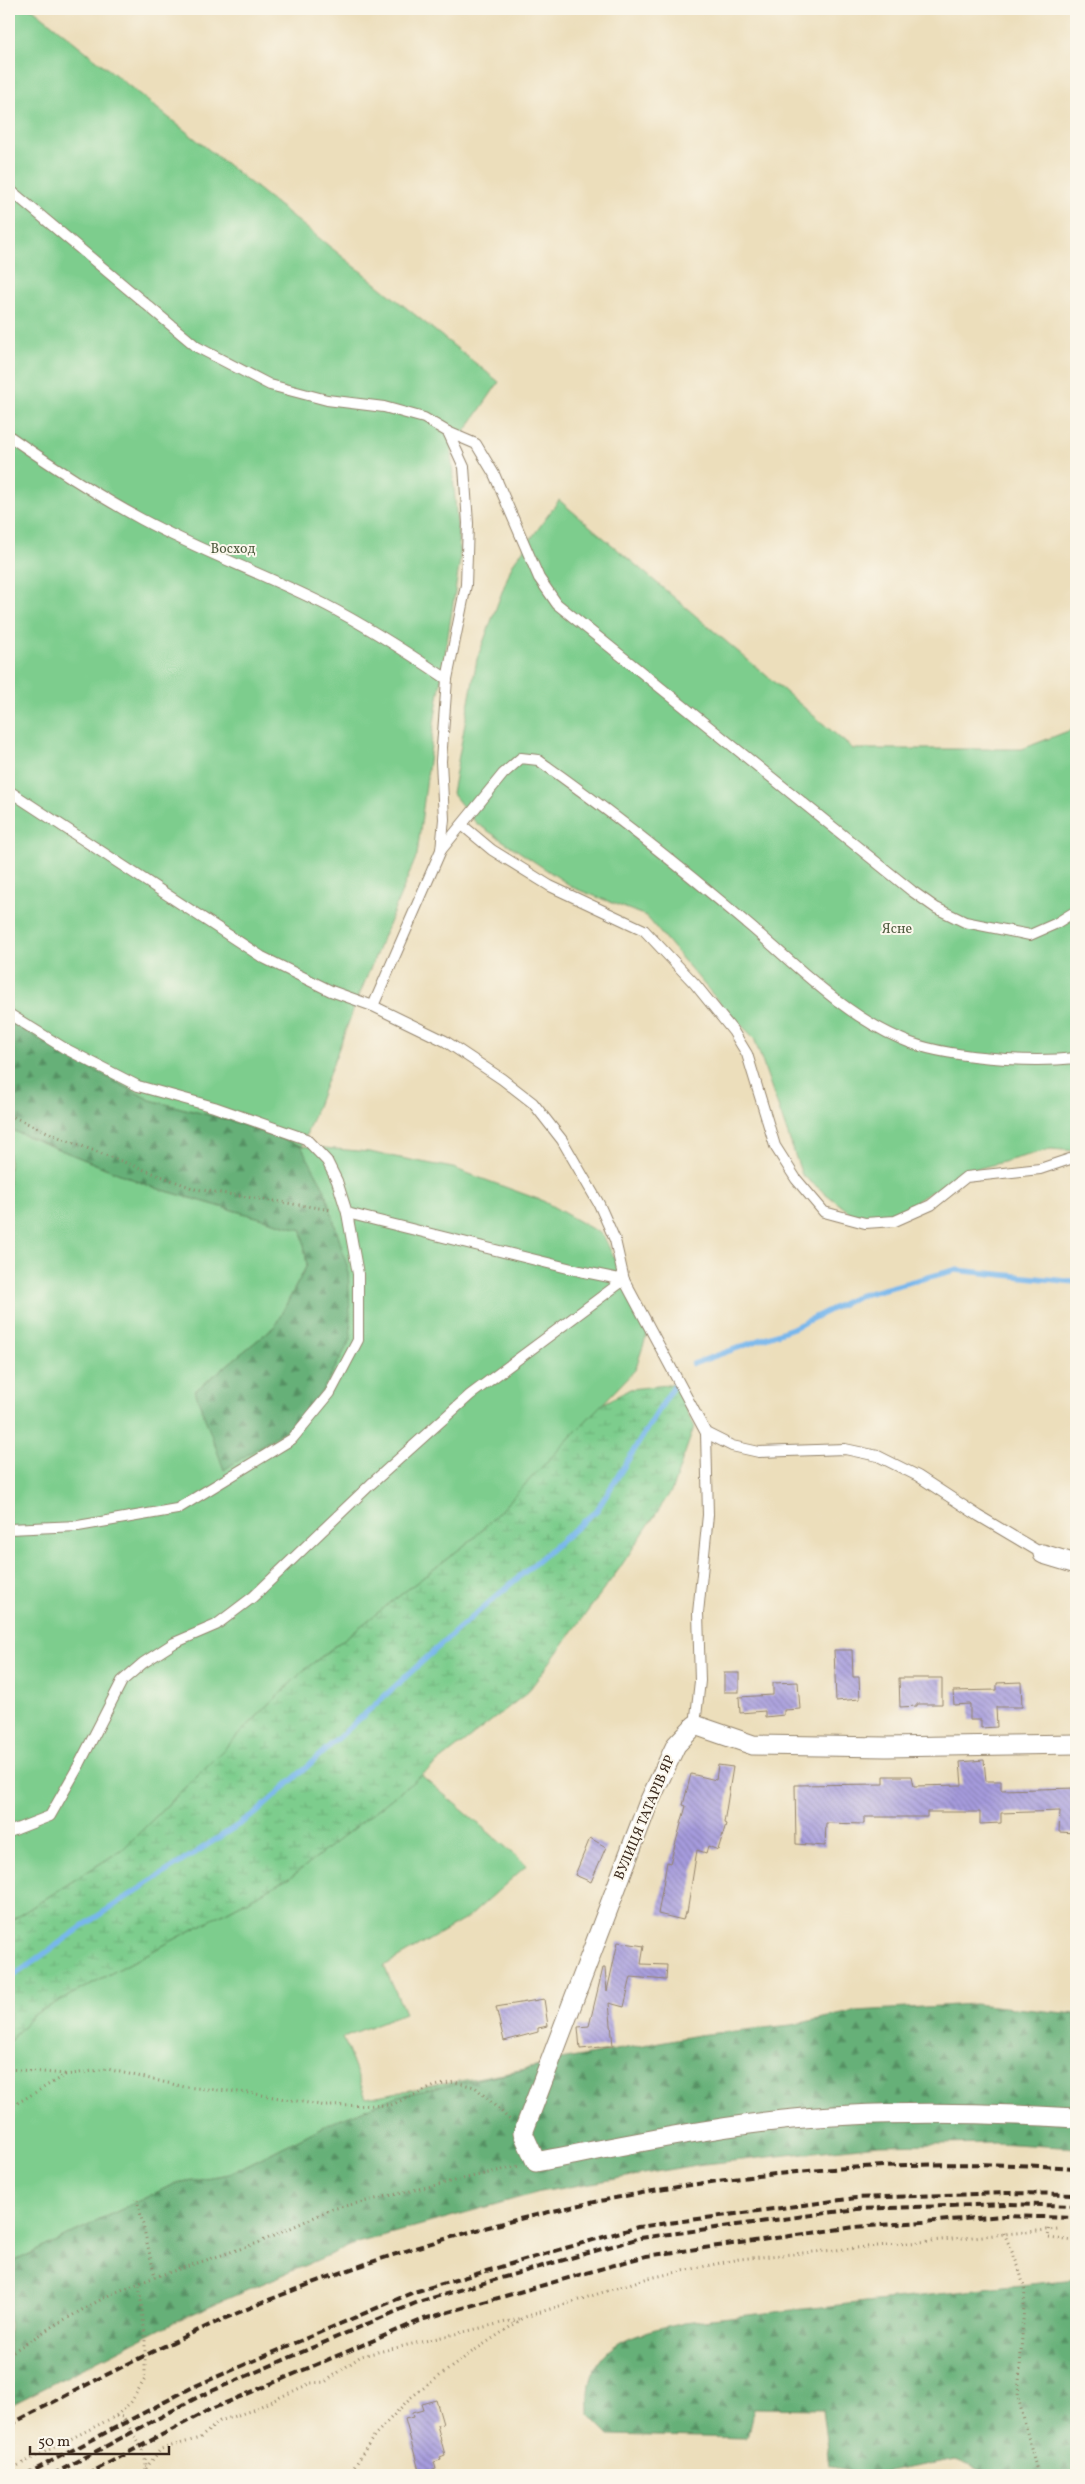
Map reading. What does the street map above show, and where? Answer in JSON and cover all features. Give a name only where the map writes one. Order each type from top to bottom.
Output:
[{"type":"street","points":[[1043,1554],[1076,1564]]},
{"type":"street","points":[[695,1726],[752,1745],[886,1747],[1076,1744]]},
{"type":"street","name":"ВУЛИЦЯ ТАТАРІВ ЯР","points":[[523,2133],[648,1804],[676,1745],[695,1726]]},
{"type":"street","points":[[523,2133],[536,2162],[689,2133],[774,2121],[832,2116],[971,2114],[1076,2118]]},
{"type":"lane","points":[[9,189],[197,347],[270,385],[327,400],[400,412],[424,418],[448,432],[476,444],[494,474],[539,578],[557,604],[912,891],[936,908],[965,922],[1030,935],[1076,911]]},
{"type":"lane","points":[[441,850],[444,819],[441,761],[447,679],[466,585],[468,523],[464,467],[448,432]]},
{"type":"lane","points":[[9,436],[62,473],[141,519],[231,563],[323,604],[387,638],[447,679]]},
{"type":"lane","points":[[373,1006],[441,850],[509,768],[521,758],[538,760],[678,866],[790,962],[860,1018],[901,1040],[941,1052],[1052,1061],[1076,1058]]},
{"type":"lane","points":[[9,790],[262,957],[330,991],[373,1006],[445,1041],[502,1079],[533,1103],[562,1140],[599,1204],[615,1240],[624,1280],[706,1433],[708,1515],[698,1613],[700,1682],[695,1726]]},
{"type":"lane","points":[[462,825],[492,850],[550,886],[644,930],[695,984],[733,1031],[746,1054],[775,1146],[796,1179],[824,1212],[865,1223],[894,1221],[932,1205],[966,1177],[1040,1169],[1076,1157]]},
{"type":"lane","points":[[9,1014],[64,1048],[138,1086],[214,1107],[306,1140],[327,1161],[337,1181],[347,1213],[358,1274],[358,1340],[330,1392],[292,1439],[176,1509],[78,1526],[9,1529]]},
{"type":"lane","points":[[347,1213],[571,1269],[624,1280]]},
{"type":"lane","points":[[9,1832],[50,1816],[79,1765],[122,1681],[143,1662],[174,1642],[216,1625],[253,1597],[371,1484],[470,1395],[624,1280]]},
{"type":"lane","points":[[706,1433],[732,1446],[759,1452],[845,1450],[878,1456],[918,1476],[978,1516],[1043,1554]]},
{"type":"path","points":[[9,1115],[63,1139],[195,1189],[347,1213]]},
{"type":"path","points":[[9,2069],[70,2074]]},
{"type":"path","points":[[9,2108],[64,2075],[107,2069],[185,2087],[250,2093],[326,2106],[391,2105],[435,2086],[454,2082],[475,2087],[499,2107],[523,2133]]},
{"type":"path","points":[[9,2354],[111,2294],[155,2276],[258,2243],[332,2209],[387,2194],[536,2162]]},
{"type":"path","points":[[136,2199],[155,2276]]},
{"type":"path","points":[[1050,2228],[1048,2238],[1076,2241]]},
{"type":"path","points":[[146,2468],[161,2449],[200,2438],[220,2420],[250,2411],[311,2383],[325,2382],[361,2356],[526,2317],[645,2279],[739,2259],[1050,2228],[1058,2229]]},
{"type":"path","points":[[1004,2233],[1019,2268],[1025,2291],[1018,2397],[1038,2475]]},
{"type":"path","points":[[9,2470],[116,2416],[131,2402],[144,2379],[146,2336],[139,2283]]},
{"type":"path","points":[[349,2475],[374,2436],[410,2398],[472,2352],[526,2317]]},
{"type":"path","points":[[116,2416],[123,2417],[144,2453],[145,2475]]},
{"type":"green space","name":"Восход","points":[[9,9],[33,9],[499,382],[451,452],[460,560],[433,730],[417,855],[354,1008],[302,1146],[369,1152],[453,1168],[543,1201],[603,1235],[649,1329],[635,1370],[475,1537],[303,1671],[123,1849],[9,1922],[9,1129],[152,1187],[302,1230],[307,1265],[275,1326],[195,1391],[323,1390],[301,1146],[232,1121],[150,1100],[68,1056],[9,1021]]},
{"type":"green space","name":"Ясне","points":[[559,500],[853,749],[1022,749],[1076,728],[1076,1151],[1051,1149],[962,1173],[895,1214],[853,1215],[802,1175],[754,1038],[719,1002],[646,916],[574,888],[476,823],[452,793],[477,659],[512,565]]},
{"type":"green space","points":[[9,1021],[68,1056],[150,1100],[232,1121],[301,1146],[324,1188],[348,1269],[351,1339],[323,1390],[291,1426],[224,1470],[195,1391],[275,1326],[307,1265],[302,1230],[152,1187],[9,1129]]},
{"type":"green space","points":[[675,1384],[694,1427],[672,1490],[619,1569],[527,1693],[291,1877],[33,2015],[9,2042],[9,1922],[123,1849],[303,1671],[475,1537],[601,1405],[630,1389]]},
{"type":"green space","points":[[421,1775],[527,1865],[469,1917],[384,1966],[405,2013],[343,2037],[366,2098],[542,2066],[398,2096],[337,2120],[229,2174],[176,2183],[9,2264],[9,2042],[33,2015],[291,1877]]},
{"type":"green space","points":[[974,2004],[1076,2014],[1076,2148],[998,2143],[878,2145],[696,2165],[540,2192],[357,2243],[178,2320],[9,2406],[9,2264],[176,2183],[229,2174],[337,2120],[398,2096],[542,2066],[555,2061],[698,2035],[791,2025],[856,2011]]},
{"type":"green space","points":[[1076,2279],[1076,2475],[995,2475],[956,2459],[871,2475],[857,2475],[829,2464],[822,2409],[754,2408],[747,2438],[609,2435],[589,2415],[590,2384],[595,2368],[603,2356],[614,2346],[626,2339],[654,2329],[684,2322]]},
{"type":"building","points":[[834,1650],[852,1650],[853,1677],[859,1677],[860,1699],[836,1701]]},
{"type":"building","points":[[724,1673],[739,1673],[739,1692],[724,1692]]},
{"type":"building","points":[[899,1678],[942,1678],[942,1704],[917,1704],[917,1706],[900,1707]]},
{"type":"building","points":[[798,1682],[800,1709],[784,1710],[784,1715],[765,1717],[765,1711],[740,1713],[739,1697],[773,1695],[773,1683]]},
{"type":"building","points":[[1021,1682],[1022,1707],[996,1707],[997,1727],[981,1728],[981,1720],[970,1720],[970,1704],[954,1705],[953,1691],[997,1690],[997,1683]]},
{"type":"building","points":[[984,1760],[986,1781],[1001,1781],[1001,1790],[1076,1788],[1076,1833],[1059,1832],[1060,1811],[1001,1813],[1001,1823],[980,1824],[980,1812],[927,1812],[927,1817],[864,1817],[864,1824],[826,1823],[825,1846],[796,1844],[795,1785],[884,1784],[884,1776],[912,1776],[914,1786],[962,1785],[960,1762]]},
{"type":"building","points":[[718,1765],[733,1767],[724,1823],[726,1824],[718,1850],[708,1846],[706,1853],[697,1850],[687,1913],[685,1913],[683,1920],[658,1914],[667,1862],[670,1863],[686,1806],[683,1805],[691,1774],[716,1780]]},
{"type":"building","points":[[590,1838],[606,1847],[591,1882],[575,1875]]},
{"type":"building","points":[[618,1942],[644,1946],[641,1964],[667,1965],[666,1980],[631,1977],[624,2007],[609,2003],[613,2046],[580,2049],[578,2027],[589,2026],[603,1968],[605,1968],[607,1991]]},
{"type":"building","points":[[544,1999],[548,2026],[538,2028],[538,2032],[504,2041],[496,2007]]},
{"type":"building","points":[[436,2400],[443,2424],[437,2425],[445,2455],[440,2457],[441,2460],[434,2462],[436,2469],[420,2474],[405,2419],[413,2417],[412,2413],[423,2410],[421,2404]]},
{"type":"waterway","points":[[693,1364],[793,1328],[858,1296],[955,1270],[1076,1282]]},
{"type":"waterway","points":[[9,1979],[93,1919],[255,1814],[457,1630],[597,1510],[675,1384]]},
{"type":"railway","points":[[9,2425],[152,2352],[240,2312],[339,2273],[440,2240],[544,2213],[650,2192],[756,2176],[863,2167],[970,2164],[1076,2168]]},
{"type":"railway","points":[[25,2475],[193,2387],[414,2292],[638,2227],[856,2198],[1006,2193],[1076,2194]]},
{"type":"railway","points":[[52,2475],[198,2397],[418,2302],[640,2238],[857,2209],[1006,2204],[1076,2206]]},
{"type":"railway","points":[[86,2475],[209,2410],[424,2319],[646,2256],[855,2227],[1004,2216],[1076,2218]]}]
